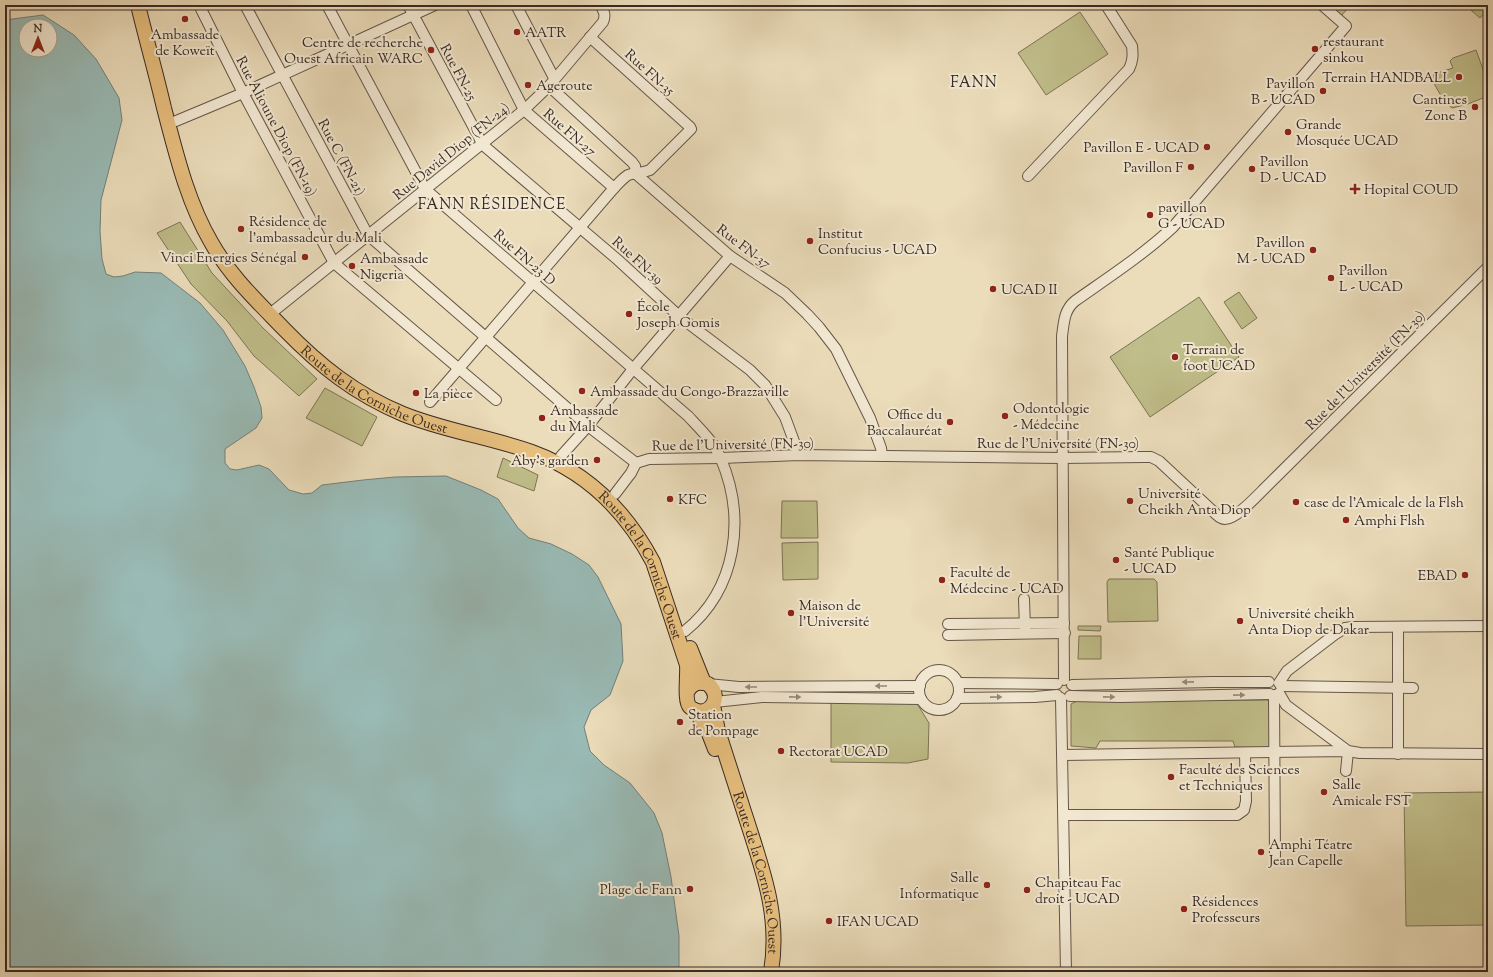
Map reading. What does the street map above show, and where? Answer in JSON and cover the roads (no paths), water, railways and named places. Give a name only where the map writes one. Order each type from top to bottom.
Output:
[{"type":"highway","name":"Route de la Corniche Ouest","points":[[138,5],[172,139],[193,205],[211,242],[234,276],[306,352],[327,370],[363,394],[402,414],[517,447],[546,458],[577,475],[603,495],[627,520],[653,562],[687,665],[687,692]]},
{"type":"highway","name":"Route de la Corniche Ouest","points":[[147,5],[176,121],[200,203],[212,228],[237,268],[275,310],[316,350],[354,379],[386,397],[424,413],[519,441],[561,456],[585,471],[614,494],[644,532],[659,558],[685,631],[706,683]]},
{"type":"highway","points":[[706,683],[715,693],[714,703],[705,711],[695,710],[686,700],[687,692],[693,684],[706,683]]},
{"type":"highway","name":"Route de la Corniche Ouest","points":[[714,703],[718,731],[768,888],[775,933],[775,952],[772,972]]},
{"type":"highway","name":"Route de la Corniche Ouest","points":[[695,710],[708,731],[712,741],[755,868],[764,907],[766,925],[767,954],[764,972]]},
{"type":"street","name":"Rue Alioune Diop (FN-19)","points":[[199,5],[243,93],[334,263],[496,400]]},
{"type":"street","name":"Rue C (FN-21)","points":[[245,5],[368,235],[588,426]]},
{"type":"street","name":"Rue FN-23 D","points":[[327,5],[426,189],[688,416],[711,442],[721,458],[733,499],[735,517],[734,545],[726,574],[716,593],[706,610],[696,622],[685,631]]},
{"type":"street","name":"Rue FN-25","points":[[408,5],[483,144],[580,228]]},
{"type":"street","points":[[176,121],[243,93],[435,5]]},
{"type":"street","name":"Rue FN-27","points":[[471,5],[524,110],[614,188]]},
{"type":"street","points":[[516,5],[552,82]]},
{"type":"street","points":[[1028,176],[1129,69],[1132,63],[1132,46],[1106,5]]},
{"type":"street","points":[[1064,683],[1065,633],[1062,458],[1062,336],[1066,313],[1075,301],[1126,265],[1173,227],[1346,26],[1322,5]]},
{"type":"street","name":"Rue David Diop (FN-24)","points":[[275,310],[524,110],[552,82],[603,22],[605,18],[602,8]]},
{"type":"street","name":"Rue FN-35","points":[[590,37],[690,127],[691,130],[650,170],[636,174]]},
{"type":"street","name":"Rue FN-37","points":[[552,82],[632,162],[635,166],[636,174],[730,256],[785,293],[819,327],[836,349],[868,413],[881,448],[882,456]]},
{"type":"street","points":[[430,402],[614,188],[626,176],[636,174]]},
{"type":"street","name":"Rue FN-39","points":[[580,228],[618,260],[680,317],[750,370],[765,385],[785,417],[799,455]]},
{"type":"street","points":[[561,456],[588,426],[730,256]]},
{"type":"street","name":"Rue de l'Université (FN-30)","points":[[588,426],[636,463],[650,459],[799,455],[1062,458],[1151,457],[1159,461],[1220,517],[1226,519],[1231,518],[1265,488],[1488,267]]},
{"type":"street","points":[[614,494],[631,473],[636,463]]},
{"type":"street","points":[[1024,599],[1025,629]]},
{"type":"street","points":[[1025,629],[1064,623]]},
{"type":"street","points":[[948,624],[973,629],[1025,629],[1065,633]]},
{"type":"street","points":[[1275,857],[1275,689],[1288,671],[1345,628],[1488,626]]},
{"type":"street","points":[[1398,627],[1398,754]]},
{"type":"street","points":[[948,635],[973,629]]},
{"type":"street","points":[[935,671],[946,672],[955,678],[958,683],[959,693],[952,706],[942,710],[932,708],[927,706],[922,699],[920,686],[926,676],[935,671]]},
{"type":"street","points":[[958,683],[1212,682],[1275,689],[1286,705],[1348,751]]},
{"type":"street","points":[[706,683],[739,687],[920,686]]},
{"type":"street","points":[[1064,683],[1055,689],[1063,696],[1066,972]]},
{"type":"street","points":[[1063,696],[1073,690],[1064,683]]},
{"type":"street","points":[[957,698],[1063,696],[1120,697],[1275,689],[1413,688]]},
{"type":"street","points":[[714,703],[762,697],[922,699]]},
{"type":"street","points":[[1346,771],[1348,751]]},
{"type":"street","points":[[1063,755],[1348,751],[1360,753],[1398,754],[1488,754]]},
{"type":"street","points":[[1064,815],[1237,816],[1242,813],[1245,808],[1246,801],[1245,753]]},
{"type":"water","points":[[43,15],[48,18],[20,18]]},
{"type":"water","points":[[18,18],[18,58],[58,58],[58,25],[74,35],[96,59],[119,98],[122,120],[101,200],[100,231],[102,259],[106,274],[114,277],[135,272],[161,273],[200,303],[223,330],[245,366],[261,407],[262,418],[256,428],[225,449],[225,463],[230,469],[237,470],[259,465],[269,469],[289,490],[303,494],[312,493],[322,485],[395,477],[446,476],[481,490],[498,499],[518,528],[529,538],[551,544],[572,554],[589,565],[598,577],[621,624],[623,661],[610,695],[591,710],[584,727],[590,751],[604,765],[630,783],[654,813],[662,833],[671,877],[679,936],[679,972],[5,972],[5,20]]},
{"type":"place","name":"Ambassade de Koweït","points":[[185,19]]},
{"type":"place","name":"AATR","points":[[517,32]]},
{"type":"place","name":"restaurant sinkou","points":[[1315,49]]},
{"type":"place","name":"Centre de recherche Ouest Africain WARC","points":[[431,50]]},
{"type":"place","name":"Terrain HANDBALL","points":[[1459,77]]},
{"type":"place","name":"Ageroute","points":[[528,85]]},
{"type":"place","name":"Pavillon B - UCAD","points":[[1323,91]]},
{"type":"place","name":"Cantines Zone B","points":[[1475,107]]},
{"type":"place","name":"Grande Mosquée UCAD","points":[[1288,132]]},
{"type":"place","name":"Pavillon E - UCAD","points":[[1207,147]]},
{"type":"place","name":"Pavillon F","points":[[1191,167]]},
{"type":"place","name":"Pavillon D - UCAD","points":[[1252,169]]},
{"type":"place","name":"Hopital COUD","points":[[1355,189]]},
{"type":"place","name":"pavillon G - UCAD","points":[[1150,215]]},
{"type":"place","name":"Résidence de l'ambassadeur du Mali","points":[[241,229]]},
{"type":"place","name":"Institut Confucius - UCAD","points":[[810,241]]},
{"type":"place","name":"Pavillon M - UCAD","points":[[1313,250]]},
{"type":"place","name":"Vinci Energies Sénégal","points":[[305,257]]},
{"type":"place","name":"Ambassade Nigeria","points":[[352,266]]},
{"type":"place","name":"Pavillon L - UCAD","points":[[1331,278]]},
{"type":"place","name":"UCAD II","points":[[993,289]]},
{"type":"place","name":"École Joseph Gomis","points":[[629,314]]},
{"type":"place","name":"Terrain de foot UCAD","points":[[1175,357]]},
{"type":"place","name":"Ambassade du Congo-Brazzaville","points":[[582,391]]},
{"type":"place","name":"La pièce","points":[[416,393]]},
{"type":"place","name":"Odontologie - Médecine","points":[[1005,416]]},
{"type":"place","name":"Ambassade du Mali","points":[[542,418]]},
{"type":"place","name":"Office du Baccalauréat","points":[[950,422]]},
{"type":"place","name":"Aby's garden","points":[[597,460]]},
{"type":"place","name":"KFC","points":[[670,499]]},
{"type":"place","name":"Université Cheikh Anta Diop","points":[[1130,501]]},
{"type":"place","name":"case de l'Amicale de la Flsh","points":[[1296,502]]},
{"type":"place","name":"Amphi Flsh","points":[[1346,520]]},
{"type":"place","name":"Santé Publique - UCAD","points":[[1116,560]]},
{"type":"place","name":"EBAD","points":[[1465,575]]},
{"type":"place","name":"Faculté de Médecine - UCAD","points":[[942,580]]},
{"type":"place","name":"Maison de l'Université","points":[[791,613]]},
{"type":"place","name":"Université cheikh Anta Diop de Dakar","points":[[1240,621]]},
{"type":"place","name":"Station de Pompage","points":[[680,722]]},
{"type":"place","name":"Rectorat UCAD","points":[[781,751]]},
{"type":"place","name":"Faculté des Sciences et Techniques","points":[[1171,777]]},
{"type":"place","name":"Salle Amicale FST","points":[[1324,792]]},
{"type":"place","name":"Amphi Téatre Jean Capelle","points":[[1261,852]]},
{"type":"place","name":"Salle Informatique","points":[[987,885]]},
{"type":"place","name":"Plage de Fann","points":[[690,889]]},
{"type":"place","name":"Chapiteau Fac droit - UCAD","points":[[1027,890]]},
{"type":"place","name":"Résidences Professeurs","points":[[1184,909]]},
{"type":"place","name":"IFAN UCAD","points":[[829,921]]},
{"type":"district","name":"FANN","points":[[974,82]]},
{"type":"district","name":"FANN RÉSIDENCE","points":[[492,204]]}]
